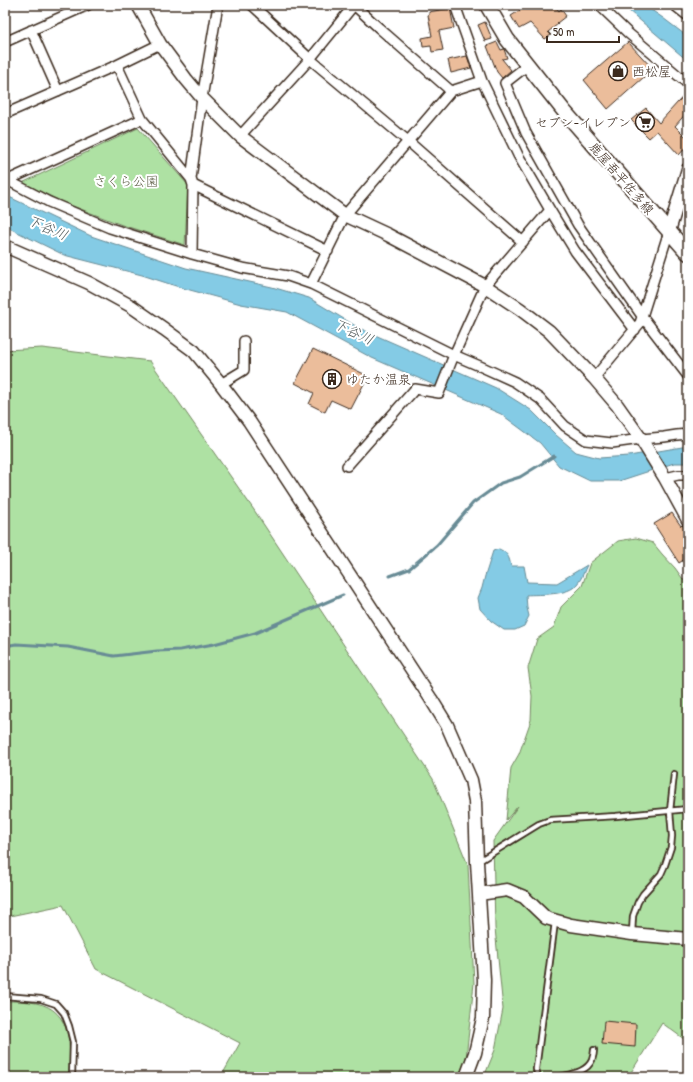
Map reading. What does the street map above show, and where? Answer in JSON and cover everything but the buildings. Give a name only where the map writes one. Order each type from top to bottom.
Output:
[{"type":"main road","name":"鹿屋吾平佐多線","points":[[487,5],[506,39],[564,111],[688,253]]},
{"type":"street","points":[[5,42],[88,5]]},
{"type":"street","points":[[138,5],[160,44],[202,98],[240,136],[345,215],[388,235],[485,286],[520,309],[548,331],[594,378],[617,405],[641,439],[688,520]]},
{"type":"street","points":[[192,254],[192,182],[202,98],[218,5]]},
{"type":"street","points":[[252,5],[310,59],[409,142],[522,242]]},
{"type":"street","points":[[240,136],[310,59],[354,5],[451,91]]},
{"type":"street","points":[[455,5],[482,81],[518,155],[575,252],[635,330]]},
{"type":"street","points":[[599,5],[688,84]]},
{"type":"street","points":[[674,5],[688,16]]},
{"type":"street","points":[[31,30],[58,91]]},
{"type":"street","points":[[5,114],[118,65],[160,44]]},
{"type":"street","points":[[118,65],[142,119],[192,182],[328,251]]},
{"type":"street","points":[[528,66],[505,83],[526,133],[578,225],[642,316],[688,376]]},
{"type":"street","points":[[311,284],[345,215],[409,142],[451,91],[482,81]]},
{"type":"street","points":[[6,180],[142,119]]},
{"type":"street","points":[[594,378],[640,323],[688,169]]},
{"type":"street","points":[[6,180],[48,202],[110,228],[242,268],[288,276],[311,284],[454,355],[515,382],[540,399],[565,426],[586,440],[612,443],[677,434],[688,434]]},
{"type":"street","points":[[347,466],[415,389],[439,393],[454,355],[485,286],[550,210]]},
{"type":"street","points":[[5,246],[89,284],[131,306],[194,351],[249,421],[447,725],[471,780],[475,801],[484,980],[483,1018],[475,1053],[466,1077]]},
{"type":"street","points":[[221,384],[244,370],[244,341]]},
{"type":"street","points":[[665,478],[678,475],[688,475]]},
{"type":"street","points":[[479,894],[508,890],[524,897],[546,918],[571,925],[632,934],[688,939]]},
{"type":"lane","points":[[632,934],[633,916],[638,902],[643,894],[661,874],[671,847],[672,836],[670,811],[674,774]]},
{"type":"lane","points":[[477,862],[539,824],[550,820],[616,816],[688,809]]},
{"type":"lane","points":[[538,1077],[536,1069],[555,920]]},
{"type":"lane","points":[[5,996],[41,999],[56,1004],[64,1013],[73,1042],[72,1077]]},
{"type":"lane","points":[[560,1077],[575,1074],[585,1068],[592,1060],[594,1050]]},
{"type":"green space","name":"さくら公園","points":[[138,128],[188,185],[185,245],[122,225],[65,203],[22,183]]},
{"type":"green space","points":[[42,348],[150,361],[254,510],[433,779],[468,865],[474,983],[464,1077],[221,1077],[240,1043],[96,969],[63,905],[5,917],[5,350]]},
{"type":"green space","points":[[636,538],[653,543],[685,582],[688,581],[688,1042],[662,1023],[630,1074],[634,1077],[484,1077],[495,1050],[503,1009],[495,928],[493,841],[518,806],[506,820],[511,768],[519,754],[531,720],[532,696],[528,668],[537,639],[554,627],[561,607],[582,586],[590,563],[618,541]]},
{"type":"green space","points":[[5,1001],[24,1001],[36,1003],[48,1007],[57,1013],[67,1032],[70,1054],[70,1077],[5,1077]]},
{"type":"water","points":[[622,5],[644,5],[688,37],[688,61]]},
{"type":"water","name":"下谷川","points":[[5,195],[91,236],[186,268],[272,287],[309,298],[359,328],[496,388],[531,410],[556,435],[576,452],[599,458],[629,456],[688,446],[688,463],[674,463],[619,481],[590,481],[559,466],[540,443],[501,414],[372,358],[287,312],[241,304],[142,275],[64,255],[5,226]]},
{"type":"water","points":[[499,549],[508,556],[511,566],[524,566],[527,582],[557,583],[587,565],[579,582],[567,591],[553,594],[526,595],[529,616],[524,626],[515,630],[504,630],[491,621],[480,609],[478,598],[493,551]]},
{"type":"waterway","points":[[390,576],[409,569],[437,545],[473,503],[501,483],[520,477],[554,456]]},
{"type":"waterway","points":[[5,646],[16,644],[68,647],[114,656],[180,650],[214,644],[255,633],[343,595]]},
{"type":"place","name":"西松屋","points":[[618,71]]},
{"type":"place","name":"セブン-イレブン","points":[[645,122]]},
{"type":"place","name":"ゆたか温泉","points":[[332,379]]}]
